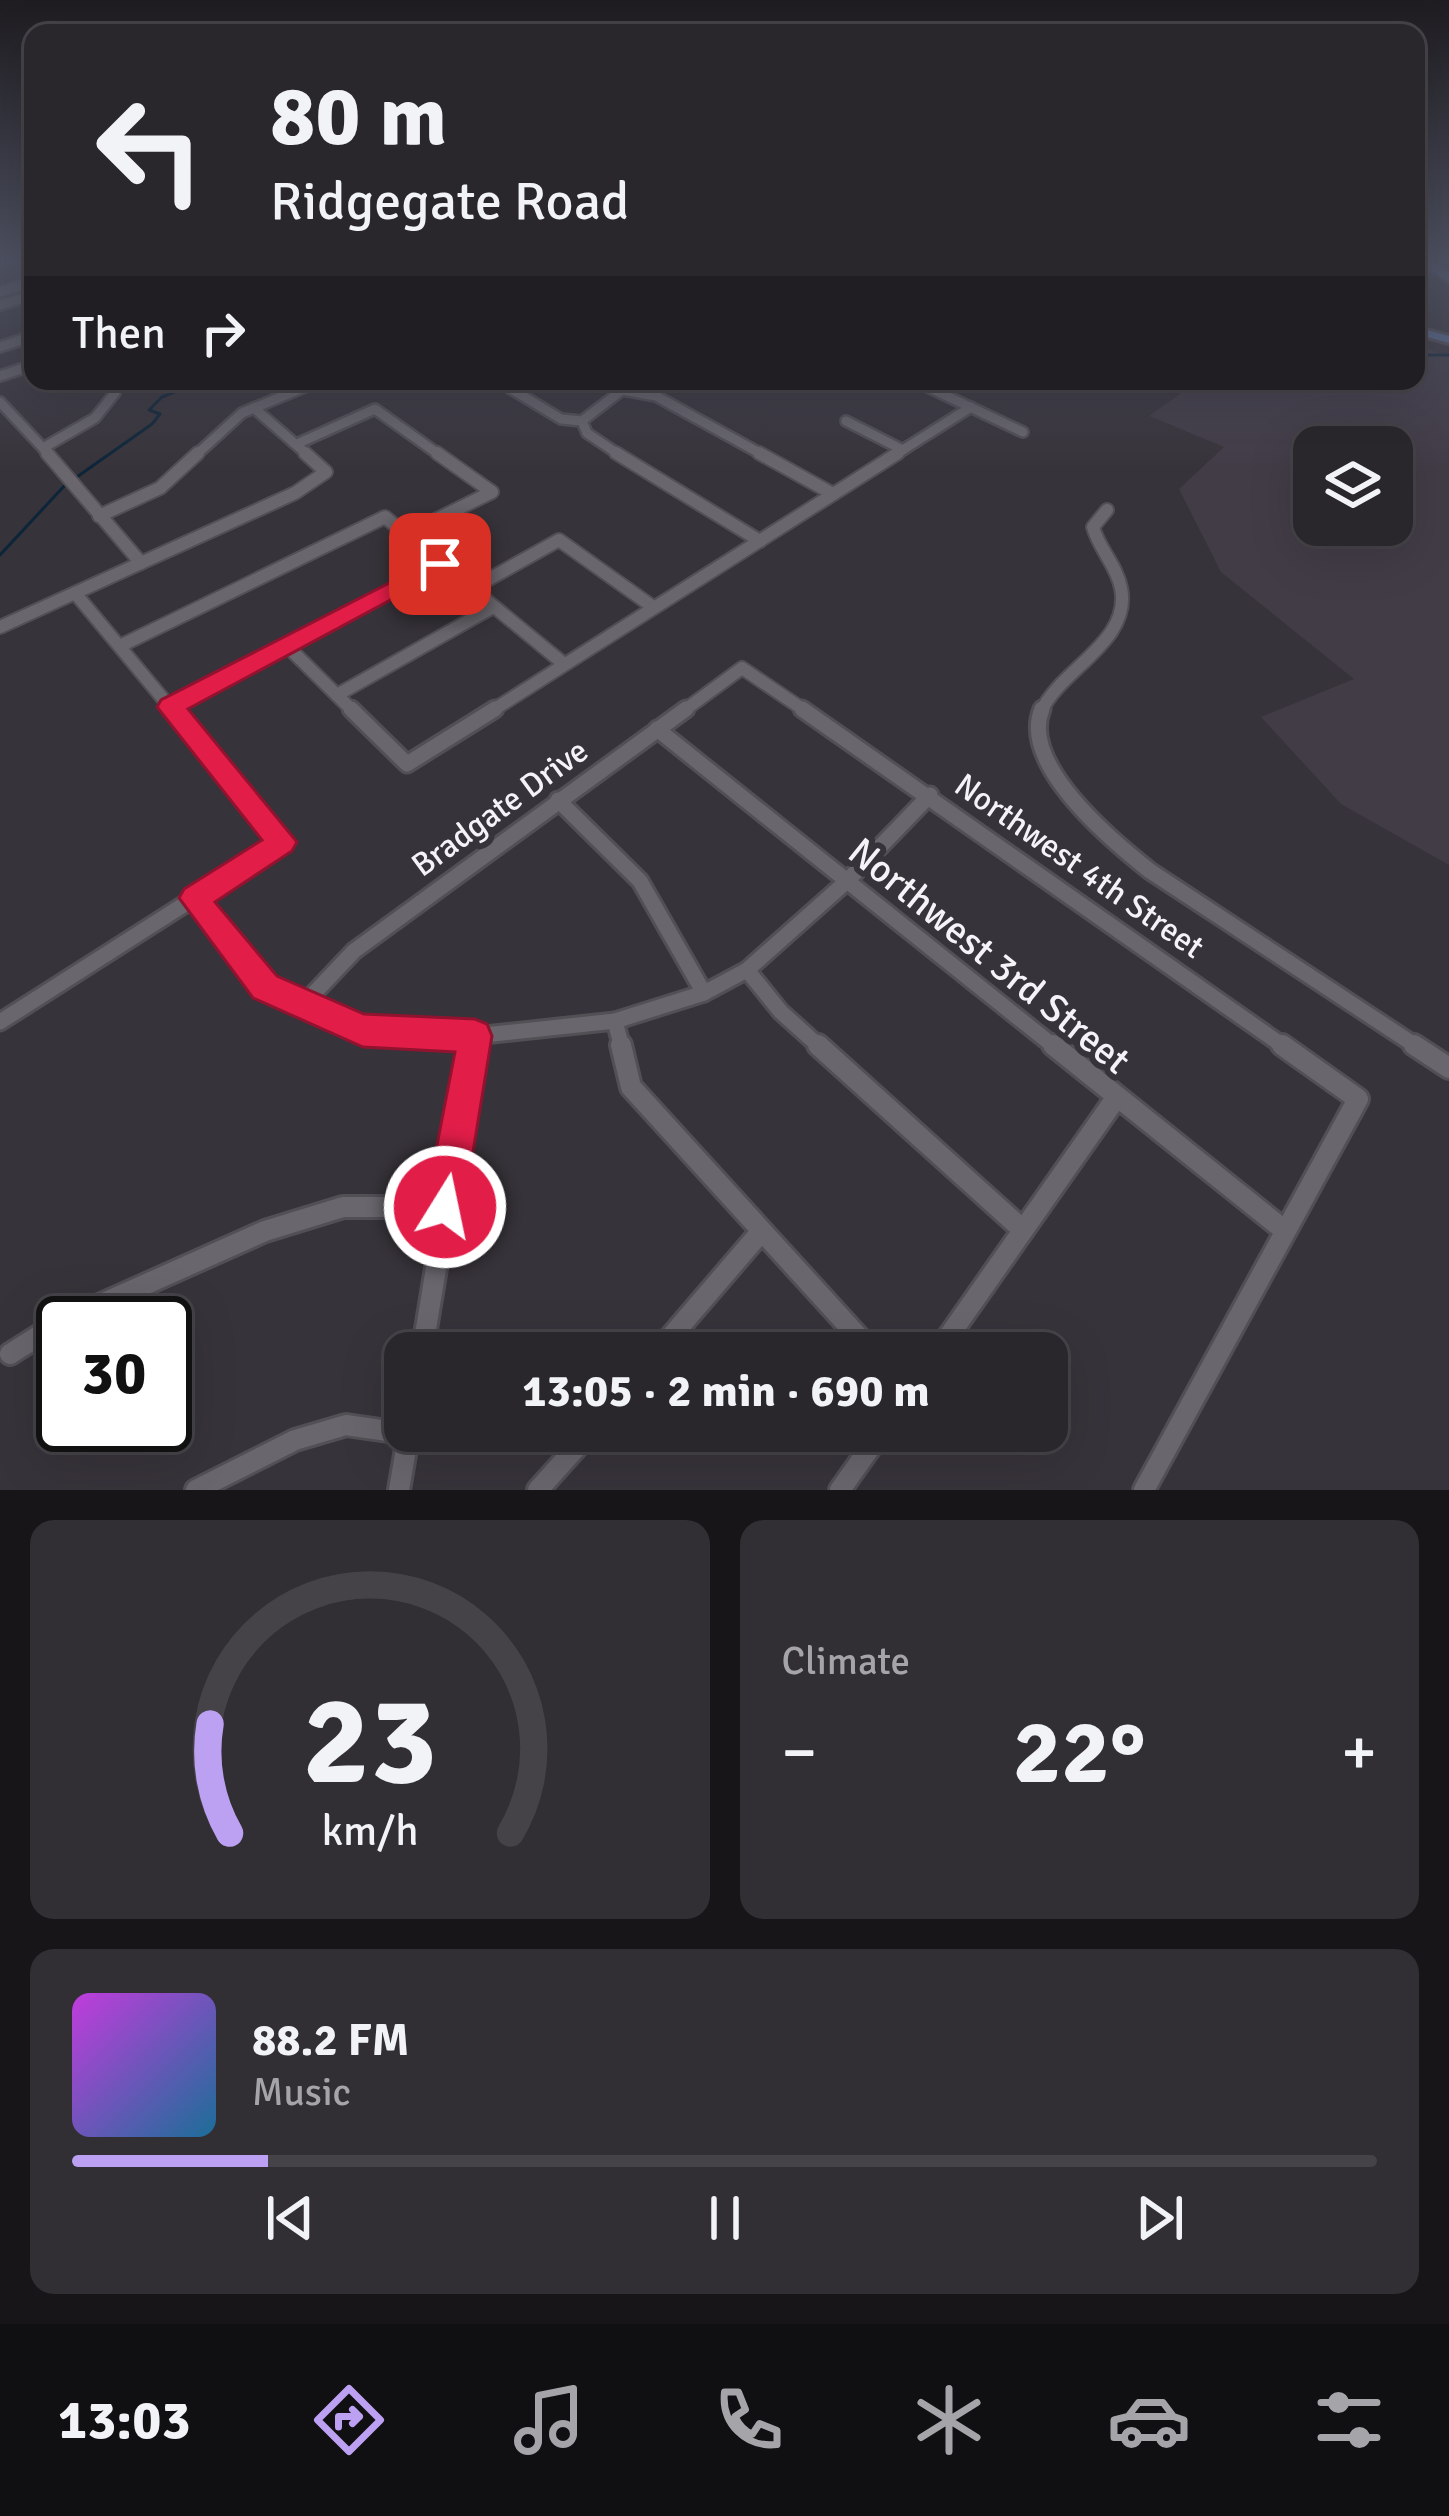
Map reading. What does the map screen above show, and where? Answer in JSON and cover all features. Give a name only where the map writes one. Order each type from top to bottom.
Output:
[{"type":"street","points":[[44,448],[109,405],[116,393],[113,390]]},
{"type":"street","points":[[99,516],[160,488],[234,418],[298,390]]},
{"type":"street","points":[[513,390],[561,419],[582,421],[617,390]]},
{"type":"street","points":[[635,390],[656,396],[833,494]]},
{"type":"street","points":[[934,390],[1023,432]]},
{"type":"street","points":[[0,402],[141,563]]},
{"type":"street","points":[[287,646],[407,764],[970,407]]},
{"type":"street","points":[[0,627],[296,493],[326,472],[303,452],[299,442],[254,408]]},
{"type":"street","points":[[299,442],[375,409],[492,492],[406,534]]},
{"type":"street","points":[[582,421],[587,433],[604,446],[760,541]]},
{"type":"street","points":[[846,421],[903,450]]},
{"type":"street","points":[[1107,510],[1094,527],[1095,539],[1118,573],[1122,608],[1102,644],[1044,699],[1037,724],[1040,755],[1121,849],[1449,1068]]},
{"type":"street","points":[[120,646],[385,517],[564,664]]},
{"type":"street","points":[[471,589],[559,540],[653,607]]},
{"type":"street","points":[[170,707],[440,564]]},
{"type":"street","points":[[0,1022],[282,842],[75,592]]},
{"type":"street","points":[[337,695],[493,607]]},
{"type":"street","name":"Bradgate Drive","points":[[302,1006],[353,951],[742,668]]},
{"type":"street","name":"Northwest 4th Street","points":[[742,668],[930,795],[1358,1100],[1285,1230]]},
{"type":"street","name":"Northwest 3rd Street","points":[[657,729],[1285,1230]]},
{"type":"street","points":[[195,898],[265,987],[363,1030],[475,1036],[615,1021],[704,994],[747,970],[846,882],[930,795]]},
{"type":"street","points":[[558,800],[640,880],[704,994]]},
{"type":"street","points":[[747,970],[781,1012],[1023,1230]]},
{"type":"street","points":[[615,1021],[632,1087],[853,1332]]},
{"type":"street","points":[[425,1332],[475,1036]]},
{"type":"street","points":[[953,1332],[1116,1098]]},
{"type":"street","points":[[10,1354],[59,1323],[265,1231],[343,1207],[445,1207]]},
{"type":"street","points":[[1144,1490],[1285,1230]]},
{"type":"street","points":[[675,1332],[760,1233]]},
{"type":"street","points":[[196,1490],[295,1439],[346,1425],[384,1429]]},
{"type":"street","points":[[399,1490],[406,1452]]},
{"type":"street","points":[[538,1490],[572,1452]]},
{"type":"street","points":[[840,1490],[867,1452]]},
{"type":"shaded area","points":[[1425,348],[1449,357],[1449,865],[1341,804],[1261,717],[1354,679],[1221,572],[1179,489],[1224,447],[1149,416],[1185,390],[1425,390]]},
{"type":"waterway","points":[[1425,355],[1449,355]]},
{"type":"waterway","points":[[74,479],[152,424],[160,414],[149,410],[162,397],[180,390]]},
{"type":"waterway","points":[[0,555],[66,484]]},
{"type":"route","points":[[440,564],[170,707],[282,842],[195,898],[245,966],[265,987],[363,1030],[475,1036],[445,1207]]}]
